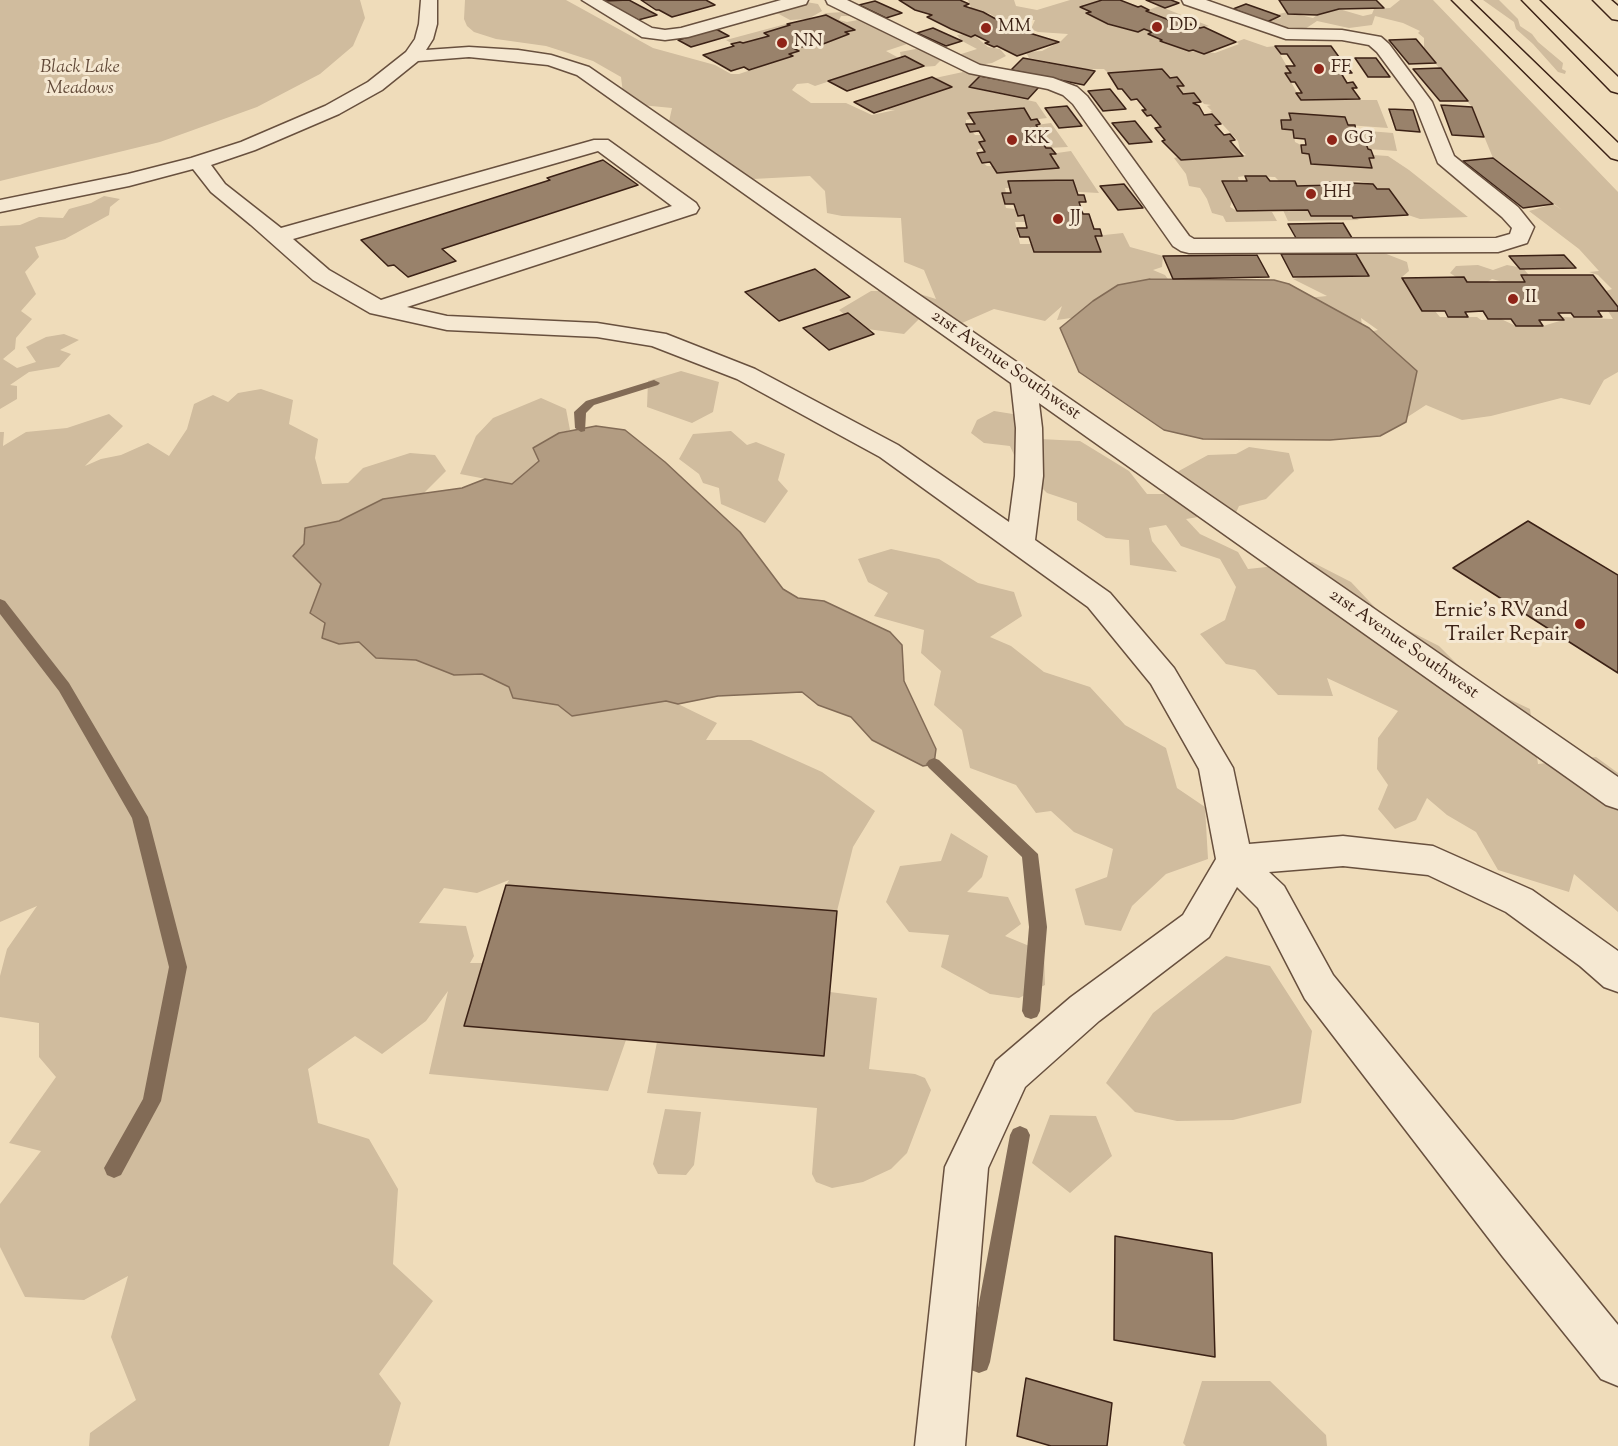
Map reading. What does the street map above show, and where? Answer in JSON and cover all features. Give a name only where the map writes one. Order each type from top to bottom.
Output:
[{"type":"highway","points":[[1460,0],[1618,153]]},
{"type":"highway","points":[[1530,0],[1618,87]]},
{"type":"highway","points":[[1601,0],[1618,15]]},
{"type":"street","points":[[0,206],[129,180],[198,162],[248,146],[332,110],[375,86],[413,56],[423,39],[428,24],[429,0]]},
{"type":"street","points":[[590,0],[648,33],[665,35],[682,33],[800,0]]},
{"type":"street","points":[[834,0],[975,69],[1053,84],[1070,91],[1080,100],[1181,241],[1189,246],[1474,245],[1498,244],[1519,238],[1523,227],[1510,212],[1445,159],[1423,102],[1383,48],[1375,41],[1342,35],[1286,34],[1190,0]]},
{"type":"street","name":"21st Avenue Southwest","points":[[413,56],[469,52],[518,55],[551,60],[583,71],[1618,795]]},
{"type":"street","points":[[278,236],[601,144],[688,208],[378,308]]},
{"type":"street","points":[[198,162],[218,189],[278,236],[321,275],[378,308],[447,323],[597,330],[657,339],[746,374],[889,451],[1099,600],[1163,676],[1216,768],[1234,860],[1271,897],[1319,987],[1512,1232],[1618,1362]]},
{"type":"street","points":[[1020,543],[1029,476],[1029,428],[1023,379]]},
{"type":"street","points":[[1234,860],[1343,850],[1432,861],[1519,901],[1594,954],[1618,975]]},
{"type":"street","points":[[940,1446],[967,1167],[1010,1074],[1086,1009],[1196,926],[1234,860]]},
{"type":"green space","name":"Black Lake Meadows","points":[[0,0],[360,0],[365,18],[353,46],[320,74],[257,107],[160,142],[0,181]]},
{"type":"green space","points":[[465,0],[566,0],[653,48],[715,65],[731,74],[739,74],[792,56],[789,54],[798,51],[793,48],[823,44],[848,35],[845,32],[854,29],[826,15],[818,17],[826,13],[845,12],[850,16],[841,16],[839,20],[847,22],[858,20],[907,44],[886,51],[899,58],[815,86],[808,83],[797,84],[792,90],[811,103],[846,103],[872,115],[895,110],[883,110],[952,87],[935,78],[963,72],[980,76],[969,87],[1036,102],[1047,118],[1031,120],[1023,108],[968,113],[972,119],[966,120],[966,124],[975,135],[982,135],[985,141],[980,142],[983,148],[978,149],[977,153],[982,162],[987,166],[1059,168],[1050,154],[1071,151],[1099,193],[1005,188],[1006,193],[1002,193],[1006,208],[1016,209],[1018,215],[1024,215],[1026,222],[1015,222],[1020,244],[1031,244],[1033,251],[1100,252],[1095,236],[1123,233],[1130,247],[1163,256],[1162,267],[1153,270],[1165,275],[1176,290],[1078,317],[1057,320],[1062,306],[1045,321],[994,309],[962,323],[919,319],[904,334],[860,328],[839,310],[871,291],[910,291],[936,299],[924,270],[904,262],[901,218],[842,216],[827,213],[825,191],[810,176],[753,179],[705,165],[694,138],[668,126],[672,108],[641,105],[623,93],[621,77],[593,61],[546,46],[496,39],[474,32],[467,26],[464,19]]},
{"type":"green space","points":[[794,0],[818,4],[822,11],[808,19],[790,20],[777,13],[776,4]]},
{"type":"green space","points":[[968,0],[1014,0],[1016,6],[1037,10],[1070,0],[1106,0],[1087,14],[1124,29],[1129,28],[1138,32],[1144,29],[1152,32],[1149,34],[1161,41],[1189,51],[1215,53],[1239,44],[1236,42],[1244,39],[1267,47],[1275,46],[1291,73],[1286,73],[1301,100],[1377,100],[1388,128],[1348,125],[1345,117],[1290,113],[1291,120],[1281,120],[1282,129],[1293,130],[1295,142],[1301,145],[1302,153],[1309,154],[1311,163],[1371,168],[1369,158],[1373,158],[1373,155],[1388,156],[1468,217],[1420,219],[1408,215],[1390,189],[1377,189],[1373,184],[1358,181],[1297,186],[1295,181],[1279,181],[1275,177],[1245,176],[1238,177],[1239,181],[1230,207],[1237,211],[1272,212],[1277,221],[1226,222],[1223,216],[1212,213],[1200,188],[1189,186],[1186,174],[1174,158],[1178,157],[1181,160],[1246,155],[1240,150],[1238,141],[1210,111],[1212,111],[1207,106],[1211,105],[1204,104],[1194,93],[1183,94],[1177,86],[1184,85],[1177,77],[1170,78],[1162,69],[1108,73],[1104,69],[1086,69],[1029,58],[1026,52],[1042,51],[1061,41],[1068,34],[1038,32],[1031,29],[1035,20],[998,19],[971,8]]},
{"type":"green space","points":[[1400,0],[1433,0],[1618,192],[1618,307],[1606,291],[1612,289],[1598,275],[1589,272],[1599,271],[1579,249],[1529,211],[1553,204],[1562,210],[1493,158],[1472,107],[1424,50],[1424,38],[1418,33],[1420,31],[1403,23],[1375,16],[1372,25],[1349,28],[1317,21],[1302,31],[1279,29],[1265,24],[1268,20],[1281,18],[1279,14],[1287,12],[1313,18],[1320,13],[1339,9],[1363,16],[1372,14],[1374,9],[1390,8]]},
{"type":"green space","points":[[1483,0],[1499,0],[1518,19],[1520,26],[1563,63],[1562,69],[1566,71],[1565,74],[1558,72],[1516,29],[1514,22]]},
{"type":"green space","points":[[1159,6],[1209,26],[1200,28],[1175,18],[1169,20],[1146,11]]},
{"type":"green space","points":[[797,21],[765,33],[769,36],[743,43],[733,44],[726,40]]},
{"type":"green space","points":[[957,35],[975,36],[988,47],[1000,49],[1006,56],[992,63],[972,66],[955,56],[977,49],[962,41]]},
{"type":"green space","points":[[921,48],[931,50],[941,60],[935,66],[923,67],[905,56],[901,57],[900,52]]},
{"type":"green space","points":[[1051,123],[1068,147],[1046,148],[1039,138],[1044,137],[1036,125]]},
{"type":"green space","points":[[1350,131],[1393,133],[1397,151],[1368,149],[1365,141],[1353,139]]},
{"type":"green space","points":[[104,196],[120,199],[110,207],[109,215],[65,239],[35,247],[39,257],[25,272],[36,294],[21,311],[32,319],[16,338],[15,349],[3,359],[17,368],[36,362],[26,347],[46,337],[64,334],[79,340],[60,350],[71,354],[59,367],[29,372],[10,385],[17,386],[17,399],[0,409],[0,226],[20,225],[39,217],[63,218],[69,209],[91,203]]},
{"type":"green space","points":[[1283,210],[1308,210],[1312,216],[1352,216],[1359,220],[1288,221]]},
{"type":"green space","points":[[1384,253],[1407,262],[1409,271],[1402,277],[1422,311],[1435,311],[1440,317],[1501,319],[1516,326],[1543,326],[1563,320],[1561,317],[1613,319],[1608,311],[1618,311],[1618,372],[1604,380],[1590,405],[1561,398],[1491,416],[1462,420],[1426,405],[1406,418],[1369,332],[1378,330],[1361,318],[1362,325],[1307,298],[1327,296],[1293,279],[1368,276],[1356,254]]},
{"type":"green space","points":[[1478,265],[1493,270],[1507,265],[1523,268],[1532,284],[1510,284],[1492,279],[1483,285],[1462,281],[1450,273],[1456,266]]},
{"type":"green space","points":[[681,371],[719,382],[713,412],[692,423],[647,407],[648,381]]},
{"type":"green space","points":[[261,389],[293,400],[289,424],[318,439],[315,458],[322,484],[348,483],[363,468],[410,453],[435,455],[446,471],[424,493],[383,499],[339,521],[305,528],[304,544],[321,584],[310,613],[325,623],[339,644],[359,642],[376,658],[416,660],[454,675],[482,674],[509,687],[513,698],[558,705],[572,716],[666,701],[678,704],[717,723],[706,740],[751,740],[822,772],[875,811],[853,847],[837,911],[506,885],[509,880],[477,893],[444,888],[419,923],[466,926],[474,956],[470,963],[483,963],[464,1026],[626,1040],[608,1091],[429,1074],[448,991],[426,1021],[382,1054],[355,1036],[308,1069],[318,1123],[369,1139],[398,1189],[393,1264],[433,1301],[379,1374],[401,1403],[389,1446],[89,1446],[90,1433],[136,1400],[111,1337],[128,1276],[84,1300],[25,1297],[0,1247],[0,1204],[41,1151],[9,1143],[56,1077],[39,1057],[39,1023],[0,1017],[0,976],[7,949],[37,906],[0,922],[0,432],[4,432],[3,446],[26,432],[67,428],[109,414],[123,426],[85,466],[101,459],[121,455],[148,443],[169,456],[187,429],[194,404],[213,395],[228,402],[238,393]]},
{"type":"green space","points":[[541,398],[566,409],[570,430],[559,433],[533,449],[539,461],[512,484],[460,474],[476,436],[493,418]]},
{"type":"green space","points":[[994,411],[1019,415],[1040,439],[1080,441],[1129,471],[1147,494],[1171,494],[1177,472],[1208,455],[1236,454],[1249,447],[1289,453],[1294,471],[1266,499],[1239,506],[1233,519],[1204,516],[1186,519],[1200,534],[1238,552],[1248,569],[1312,562],[1351,582],[1386,619],[1439,646],[1477,684],[1530,709],[1538,764],[1596,757],[1618,773],[1618,912],[1574,874],[1569,892],[1498,870],[1476,832],[1447,815],[1427,798],[1416,820],[1395,829],[1378,809],[1388,785],[1377,769],[1378,738],[1398,711],[1327,678],[1333,696],[1278,695],[1255,670],[1226,664],[1200,634],[1225,620],[1236,587],[1220,559],[1181,546],[1166,525],[1149,528],[1152,541],[1177,572],[1130,565],[1129,540],[1106,538],[1077,520],[1077,503],[1047,493],[1018,464],[1010,446],[984,443],[971,433],[977,420]]},
{"type":"green space","points":[[731,431],[747,445],[756,442],[785,454],[778,480],[788,491],[765,523],[721,504],[719,488],[703,483],[699,474],[679,459],[693,434]]},
{"type":"green space","points":[[891,549],[939,559],[978,583],[1014,592],[1022,616],[990,637],[1011,646],[1044,672],[1090,687],[1125,725],[1166,748],[1177,788],[1205,807],[1208,859],[1166,874],[1132,906],[1121,931],[1085,925],[1075,889],[1107,877],[1113,849],[1074,832],[1051,811],[1036,813],[1016,785],[970,768],[962,730],[934,705],[941,671],[921,653],[924,630],[874,616],[888,593],[868,582],[858,559]]},
{"type":"green space","points":[[951,833],[988,856],[982,877],[967,892],[1008,897],[1021,924],[1005,936],[1044,952],[1045,985],[1019,998],[990,994],[941,967],[949,935],[909,932],[886,902],[900,866],[941,861]]},
{"type":"green space","points":[[1226,956],[1270,966],[1312,1031],[1301,1103],[1233,1120],[1177,1121],[1135,1112],[1106,1083],[1153,1013]]},
{"type":"green space","points":[[830,992],[877,998],[869,1069],[915,1074],[925,1078],[931,1090],[907,1153],[891,1169],[863,1182],[832,1188],[816,1182],[812,1174],[817,1108],[647,1093],[657,1042],[824,1056]]},
{"type":"green space","points":[[665,1109],[701,1112],[694,1165],[686,1175],[658,1174],[653,1164]]},
{"type":"green space","points":[[1050,1115],[1096,1116],[1112,1156],[1070,1193],[1032,1163]]},
{"type":"green space","points":[[1202,1381],[1270,1381],[1326,1435],[1327,1446],[1186,1446],[1183,1443]]},
{"type":"shaded area","points":[[1150,279],[1274,280],[1289,284],[1369,328],[1417,371],[1406,422],[1380,436],[1330,440],[1203,439],[1164,430],[1079,372],[1060,328],[1093,301],[1118,285]]},
{"type":"shaded area","points":[[596,426],[625,430],[665,462],[740,532],[783,589],[798,598],[824,601],[890,632],[902,645],[904,681],[936,749],[934,764],[923,766],[872,740],[851,717],[818,705],[802,692],[718,696],[678,704],[666,701],[572,716],[558,705],[513,698],[509,687],[482,674],[454,675],[416,660],[376,658],[359,642],[339,644],[322,638],[325,623],[310,613],[321,584],[293,556],[304,544],[305,528],[339,521],[383,499],[462,488],[485,479],[512,484],[539,461],[533,448],[559,433]]},
{"type":"building","points":[[629,0],[657,15],[638,20],[603,1]]},
{"type":"building","points":[[641,0],[706,0],[715,5],[672,17]]},
{"type":"building","name":"MM","points":[[899,0],[960,0],[969,4],[964,6],[983,12],[1005,24],[1013,21],[1026,27],[1020,29],[1026,32],[1059,42],[1017,56],[985,43],[989,42],[975,35],[971,37],[951,29],[927,17],[932,15],[915,10]]},
{"type":"building","name":"DD","points":[[1102,0],[1120,0],[1141,6],[1149,10],[1146,11],[1169,20],[1175,18],[1200,28],[1204,27],[1236,42],[1204,54],[1189,51],[1160,41],[1162,40],[1148,34],[1152,32],[1144,29],[1138,32],[1108,24],[1086,13],[1091,12],[1080,7]]},
{"type":"building","points":[[1146,0],[1171,0],[1179,3],[1165,8]]},
{"type":"building","points":[[1279,0],[1376,0],[1384,8],[1339,9],[1317,15],[1288,14]]},
{"type":"building","points":[[875,1],[902,13],[886,18],[859,5]]},
{"type":"building","points":[[1246,4],[1280,16],[1267,22],[1233,9]]},
{"type":"building","name":"NN","points":[[826,15],[855,30],[845,32],[849,34],[823,44],[793,48],[799,51],[789,54],[793,56],[749,70],[744,67],[731,71],[703,55],[734,46],[731,44],[769,36],[764,33],[790,25],[787,24]]},
{"type":"building","points":[[933,28],[962,41],[946,46],[917,33]]},
{"type":"building","points":[[716,29],[729,36],[691,47],[678,40]]},
{"type":"building","points":[[1416,39],[1436,63],[1409,64],[1389,40]]},
{"type":"building","name":"FF","points":[[1275,46],[1331,46],[1339,57],[1344,57],[1348,63],[1344,63],[1352,73],[1341,73],[1347,83],[1353,82],[1357,88],[1352,88],[1360,99],[1301,100],[1296,93],[1302,93],[1285,73],[1291,73],[1286,66],[1295,66],[1287,54],[1281,54]]},
{"type":"building","points":[[905,56],[924,66],[847,91],[828,81]]},
{"type":"building","points":[[1023,58],[1095,71],[1084,85],[1011,70]]},
{"type":"building","points":[[1355,58],[1376,58],[1390,77],[1368,77]]},
{"type":"building","points":[[1441,68],[1468,101],[1440,101],[1413,69]]},
{"type":"building","points":[[1162,69],[1170,78],[1177,77],[1184,86],[1177,86],[1183,94],[1194,93],[1201,102],[1193,103],[1199,106],[1204,115],[1212,114],[1221,124],[1215,125],[1224,135],[1230,134],[1235,140],[1230,141],[1243,156],[1181,160],[1162,141],[1165,140],[1155,128],[1161,127],[1151,115],[1147,116],[1142,110],[1146,110],[1137,99],[1131,100],[1122,89],[1118,89],[1108,73]]},
{"type":"building","points":[[980,76],[1039,87],[1028,99],[969,87]]},
{"type":"building","points":[[932,77],[952,87],[874,113],[854,102]]},
{"type":"building","points":[[1110,89],[1126,109],[1103,111],[1088,91]]},
{"type":"building","points":[[1441,105],[1472,107],[1484,137],[1452,135]]},
{"type":"building","points":[[1067,106],[1082,126],[1059,128],[1045,108]]},
{"type":"building","name":"KK","points":[[1024,108],[1031,120],[1037,119],[1040,124],[1036,125],[1044,137],[1039,138],[1046,148],[1051,148],[1056,154],[1050,154],[1059,168],[997,173],[990,162],[982,163],[977,153],[985,152],[979,142],[985,141],[979,131],[970,132],[966,124],[975,124],[968,113]]},
{"type":"building","points":[[1389,109],[1413,110],[1420,132],[1396,130]]},
{"type":"building","name":"GG","points":[[1289,113],[1345,117],[1348,125],[1355,125],[1356,132],[1350,131],[1353,139],[1365,141],[1368,149],[1371,150],[1374,158],[1369,158],[1372,168],[1311,164],[1309,154],[1302,153],[1301,145],[1306,145],[1305,139],[1294,138],[1293,130],[1282,129],[1281,120],[1291,120]]},
{"type":"building","points":[[1135,121],[1152,142],[1129,144],[1112,123]]},
{"type":"building","points":[[1493,158],[1553,204],[1523,208],[1463,161]]},
{"type":"building","points":[[603,160],[638,185],[442,249],[456,261],[408,277],[394,265],[388,266],[361,240],[550,180],[547,178]]},
{"type":"building","name":"HH","points":[[1245,176],[1266,176],[1270,181],[1295,181],[1297,186],[1331,185],[1329,182],[1373,184],[1377,189],[1389,189],[1408,215],[1353,218],[1352,216],[1311,216],[1308,210],[1237,211],[1222,181],[1247,181]]},
{"type":"building","name":"JJ","points":[[1073,180],[1078,195],[1084,195],[1086,202],[1079,202],[1083,214],[1089,214],[1094,229],[1100,229],[1102,236],[1095,236],[1101,252],[1034,252],[1029,237],[1020,237],[1017,228],[1027,228],[1024,215],[1018,216],[1014,204],[1005,204],[1002,193],[1011,193],[1008,181]]},
{"type":"building","points":[[1124,184],[1143,208],[1118,210],[1100,186]]},
{"type":"building","points":[[1343,223],[1352,238],[1296,238],[1288,224]]},
{"type":"building","points":[[1281,254],[1356,254],[1369,276],[1293,277]]},
{"type":"building","points":[[1257,255],[1269,277],[1173,279],[1163,256]]},
{"type":"building","points":[[1564,255],[1576,268],[1520,269],[1509,256]]},
{"type":"building","points":[[815,269],[850,297],[779,321],[745,292]]},
{"type":"building","name":"II","points":[[1521,275],[1593,275],[1618,307],[1618,311],[1598,311],[1602,317],[1574,317],[1571,313],[1558,313],[1564,320],[1539,320],[1543,326],[1516,326],[1511,319],[1488,319],[1483,311],[1465,312],[1468,317],[1448,317],[1445,311],[1422,311],[1402,278],[1464,277],[1467,282],[1525,282]]},
{"type":"building","points":[[848,313],[874,334],[829,350],[803,328]]},
{"type":"building","name":"Ernie's RV and Trailer Repair","points":[[1528,521],[1618,575],[1618,673],[1453,568]]},
{"type":"building","points":[[506,885],[837,911],[824,1056],[464,1026]]},
{"type":"building","points":[[1115,1236],[1212,1253],[1215,1357],[1114,1340]]},
{"type":"building","points":[[1026,1378],[1112,1403],[1107,1446],[1051,1446],[1017,1436]]},
{"type":"waterway","points":[[581,428],[580,412],[590,403],[654,383]]},
{"type":"waterway","points":[[0,604],[64,687],[140,817],[178,967],[152,1101],[114,1168]]},
{"type":"waterway","points":[[934,764],[1030,854],[1038,927],[1031,1011]]},
{"type":"waterway","points":[[979,1362],[1020,1135]]},
{"type":"place","name":"DD","points":[[1157,27]]},
{"type":"place","name":"MM","points":[[986,28]]},
{"type":"place","name":"NN","points":[[782,43]]},
{"type":"place","name":"FF","points":[[1319,69]]},
{"type":"place","name":"KK","points":[[1012,140]]},
{"type":"place","name":"GG","points":[[1332,140]]},
{"type":"place","name":"HH","points":[[1311,194]]},
{"type":"place","name":"JJ","points":[[1058,219]]},
{"type":"place","name":"II","points":[[1513,299]]},
{"type":"place","name":"Ernie's RV and Trailer Repair","points":[[1580,624]]}]
